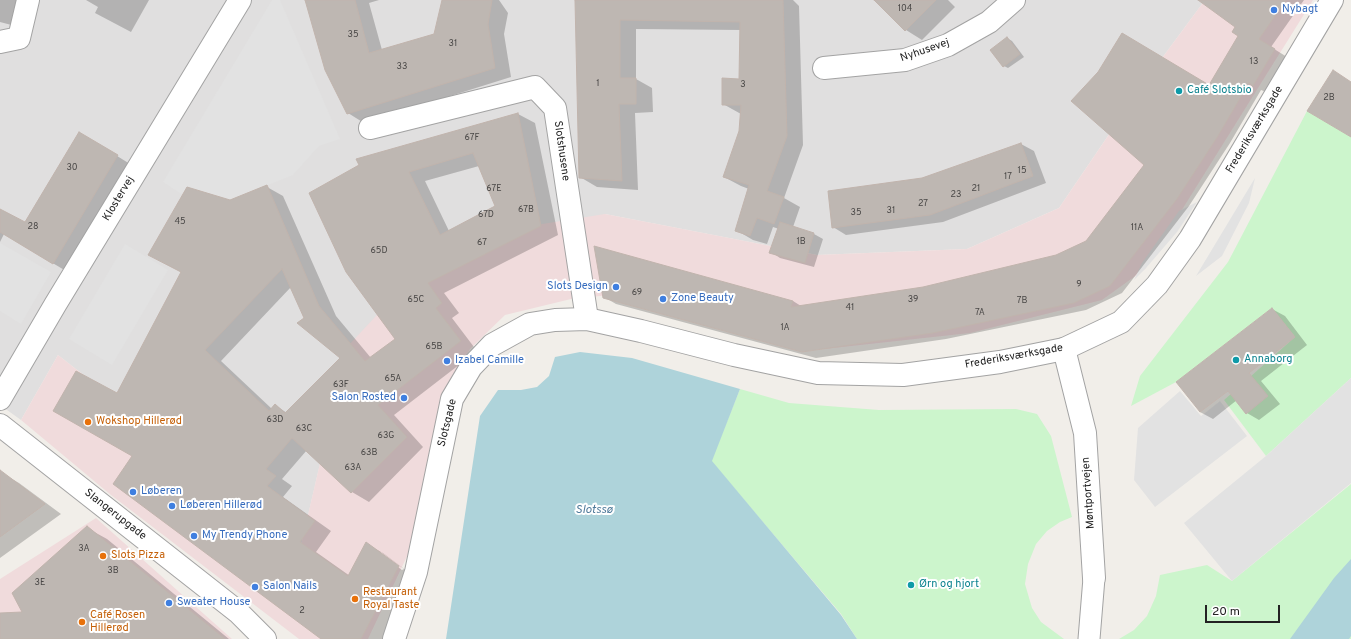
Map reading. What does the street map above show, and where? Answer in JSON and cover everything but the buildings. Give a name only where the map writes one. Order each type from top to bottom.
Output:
[{"type":"street","points":[[0,42],[19,38],[28,0]]},
{"type":"street","name":"Klostervej","points":[[0,399],[55,305],[240,0]]},
{"type":"street","name":"Nyhusevej","points":[[824,68],[905,60],[948,45],[989,22],[1014,0]]},
{"type":"street","name":"Frederiksværksgade","points":[[734,355],[818,372],[903,375],[1000,362],[1064,349],[1121,322],[1157,285],[1190,239],[1332,0]]},
{"type":"street","name":"Slotshusene","points":[[370,128],[535,87],[555,108],[587,319]]},
{"type":"street","name":"Slotsgade","points":[[394,639],[416,572],[452,399],[471,368],[492,345],[530,324],[555,320],[587,319],[734,355]]},
{"type":"street","name":"Møntportvejen","points":[[1064,349],[1085,433],[1094,578],[1089,639]]},
{"type":"street","name":"Slangerupgade","points":[[0,425],[238,612],[265,639]]},
{"type":"shaded area","points":[[0,0],[1205,0],[1148,77],[1059,208],[967,249],[817,255],[605,214],[347,347],[301,546],[58,355],[21,420],[0,405]]},
{"type":"shaded area","points":[[272,0],[280,0],[340,139],[319,146],[293,175],[253,191],[244,203],[188,188],[183,195],[163,182]]},
{"type":"shaded area","points":[[1205,0],[1313,0],[1145,269],[1102,300],[970,333],[824,349],[610,295],[571,299],[505,315],[470,349],[441,398],[409,552],[368,639],[299,639],[111,495],[21,420],[58,355],[301,545],[347,347],[448,239],[605,214],[817,255],[967,249],[1059,208],[1148,77]]},
{"type":"shaded area","points":[[1255,178],[1249,203],[1222,256],[1196,276]]},
{"type":"shaded area","points":[[1197,202],[1177,232],[1134,280],[1142,263],[1179,211]]},
{"type":"shaded area","points":[[0,243],[51,272],[21,324],[0,311]]},
{"type":"shaded area","points":[[125,244],[168,270],[112,365],[69,339]]},
{"type":"shaded area","points":[[1351,378],[1351,483],[1232,581],[1184,523],[1266,456]]},
{"type":"shaded area","points":[[1180,391],[1201,416],[1220,401],[1247,436],[1155,507],[1134,480],[1138,428]]},
{"type":"shaded area","points":[[96,518],[232,639],[0,639],[0,579]]},
{"type":"green space","points":[[1307,111],[1351,137],[1351,378],[1266,456],[1224,400],[1295,337],[1272,308],[1176,382],[1131,406],[1140,376],[1228,262]]},
{"type":"green space","points":[[740,389],[789,403],[879,410],[1016,409],[1037,414],[1051,436],[1072,517],[1060,522],[1047,531],[1036,544],[1028,564],[1025,584],[1032,608],[1041,622],[1064,639],[857,639],[841,614],[711,461]]},
{"type":"green space","points":[[1351,484],[1351,639],[1119,639],[1134,630],[1147,616],[1156,596],[1160,575],[1207,565],[1232,581]]},
{"type":"water","name":"Slotssø","points":[[580,352],[632,358],[740,389],[712,461],[841,615],[857,639],[446,639],[480,416],[498,390],[521,390],[537,387],[549,376],[555,357]]},
{"type":"water","points":[[1351,559],[1351,636],[1349,639],[1290,639],[1334,578]]},
{"type":"place","name":"Nybagt","points":[[1274,10]]},
{"type":"place","name":"Café Slotsbio","points":[[1179,91]]},
{"type":"place","name":"Slots Design","points":[[616,287]]},
{"type":"place","name":"Zone Beauty","points":[[663,299]]},
{"type":"place","name":"Annaborg","points":[[1236,360]]},
{"type":"place","name":"Izabel Camille","points":[[447,361]]},
{"type":"place","name":"Salon Rosted","points":[[404,398]]},
{"type":"place","name":"Wokshop Hillerød","points":[[88,422]]},
{"type":"place","name":"Løberen","points":[[133,492]]},
{"type":"place","name":"Løberen Hillerød","points":[[172,506]]},
{"type":"place","name":"My Trendy Phone","points":[[194,536]]},
{"type":"place","name":"Slots Pizza","points":[[103,556]]},
{"type":"place","name":"Ørn og hjort","points":[[911,585]]},
{"type":"place","name":"Salon Nails","points":[[255,587]]},
{"type":"place","name":"Restaurant Royal Taste","points":[[355,599]]},
{"type":"place","name":"Sweater House","points":[[169,603]]},
{"type":"place","name":"Café Rosen Hillerød","points":[[82,622]]}]
